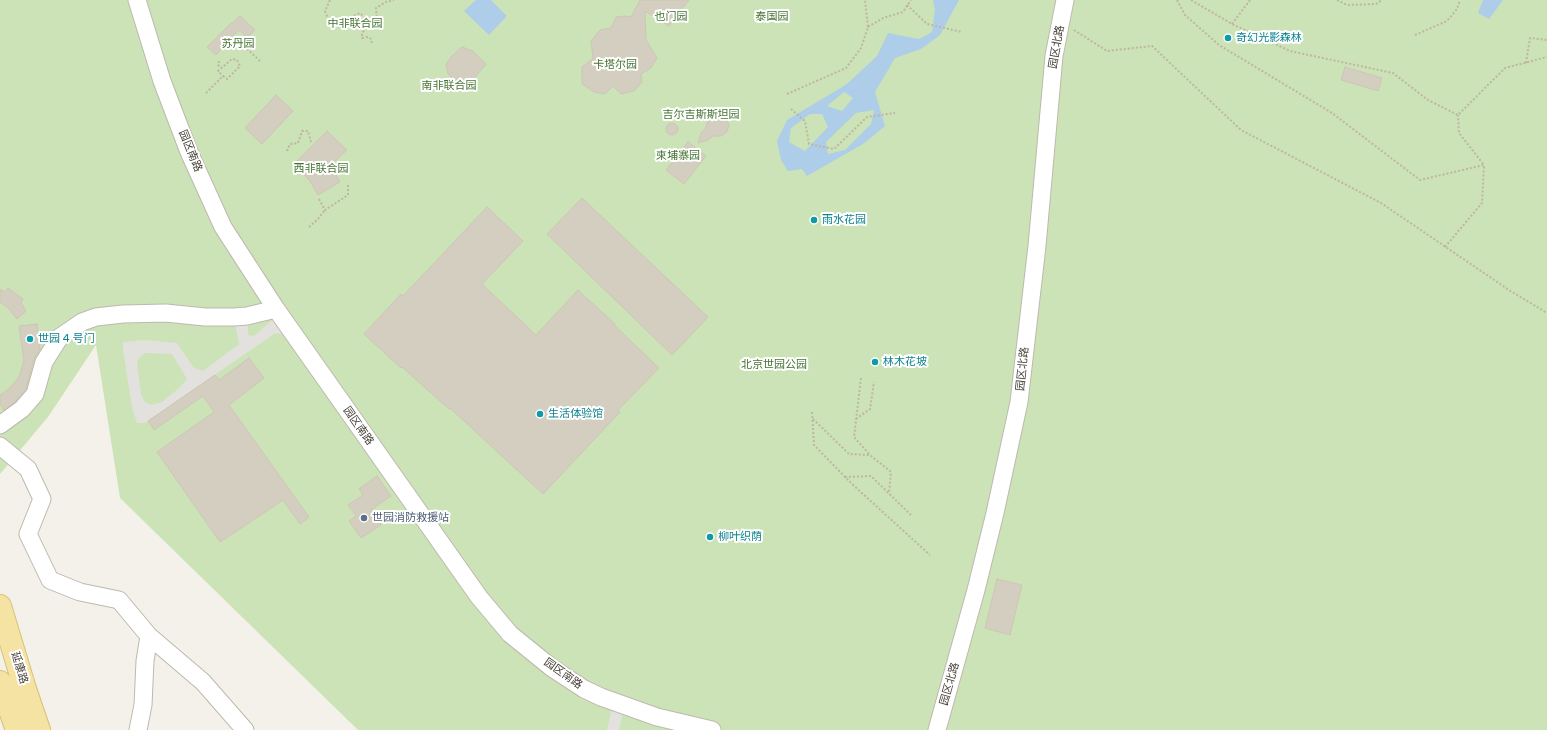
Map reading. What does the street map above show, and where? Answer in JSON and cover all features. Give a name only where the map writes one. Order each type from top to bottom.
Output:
[{"type":"main road","name":"延康路","points":[[0,606],[39,730]]},
{"type":"main road","name":"延康路","points":[[0,682],[17,730]]},
{"type":"street","name":"园区南路","points":[[137,0],[162,81],[189,152],[223,227],[276,309],[478,597],[510,634],[552,668],[584,689],[601,697],[657,717],[712,730]]},
{"type":"street","name":"园区北路","points":[[937,730],[971,610],[1020,402],[1037,246],[1054,56],[1065,0]]},
{"type":"street","points":[[0,425],[22,409],[35,394],[44,362],[60,337],[82,322],[96,318],[123,314],[166,313],[205,317],[234,317],[247,316],[276,309]]},
{"type":"street","points":[[0,446],[28,469],[42,499],[28,534],[50,580],[80,592],[119,600],[149,636],[203,682],[245,730]]},
{"type":"street","points":[[138,730],[143,705],[145,661],[149,636]]},
{"type":"path","points":[[330,0],[325,11],[328,19],[340,28],[352,22],[353,16],[360,14],[365,18],[366,27],[362,34],[362,38],[368,37],[371,39],[372,44]]},
{"type":"path","points":[[366,27],[377,22],[376,8],[386,2],[394,0]]},
{"type":"path","points":[[787,94],[846,68],[861,48],[868,27],[865,0]]},
{"type":"path","points":[[868,27],[883,18],[903,12],[911,0]]},
{"type":"path","points":[[1177,0],[1185,16],[1219,45],[1332,113],[1420,180],[1484,165]]},
{"type":"path","points":[[1191,0],[1232,24],[1290,51],[1393,72],[1428,100],[1458,115]]},
{"type":"path","points":[[1232,24],[1250,0]]},
{"type":"path","points":[[1336,0],[1347,4],[1376,4],[1382,0]]},
{"type":"path","points":[[1415,35],[1447,21],[1458,9],[1460,0]]},
{"type":"path","points":[[907,5],[927,24],[962,32]]},
{"type":"path","points":[[1061,21],[1107,51],[1152,46],[1241,130],[1380,203],[1509,290],[1547,313]]},
{"type":"path","points":[[1526,63],[1530,38],[1547,40]]},
{"type":"path","points":[[244,46],[261,62]]},
{"type":"path","points":[[1445,247],[1482,203],[1484,165],[1459,133],[1458,115],[1505,68],[1547,57]]},
{"type":"path","points":[[232,59],[238,60],[240,66],[227,79],[223,76],[218,71],[232,59]]},
{"type":"path","points":[[219,61],[218,65],[222,68]]},
{"type":"path","points":[[206,93],[223,76]]},
{"type":"path","points":[[790,110],[805,121],[809,144],[834,149],[867,118],[894,113]]},
{"type":"path","points":[[287,150],[290,144],[298,143],[302,131],[308,131],[311,142]]},
{"type":"path","points":[[309,227],[325,210],[348,195],[348,185]]},
{"type":"path","points":[[319,199],[325,210]]},
{"type":"path","points":[[861,378],[854,437],[870,455],[891,472],[889,493]]},
{"type":"path","points":[[856,419],[870,409],[874,382]]},
{"type":"path","points":[[812,412],[814,445],[845,477],[930,555]]},
{"type":"path","points":[[812,419],[849,454],[870,455]]},
{"type":"path","points":[[845,477],[871,476],[911,515]]},
{"type":"green space","name":"北京世园公园","points":[[0,0],[1547,0],[1547,730],[358,730],[120,498],[96,345],[48,417],[0,474]]},
{"type":"shaded area","points":[[279,314],[293,333],[274,334],[145,423],[137,423],[132,407],[123,342],[144,340],[177,343],[194,368],[203,371],[239,344],[234,317],[248,324],[248,335],[254,336]],"holes":[[[145,353],[172,354],[187,379],[179,388],[162,402],[151,405],[145,402],[141,394],[137,363],[139,358]]]},
{"type":"shaded area","points":[[608,699],[631,707],[622,716],[619,730],[607,730],[611,712]]},
{"type":"water","points":[[476,0],[491,0],[507,16],[489,35],[464,11]]},
{"type":"water","points":[[933,0],[959,0],[940,35],[921,49],[895,58],[875,92],[885,126],[863,144],[807,176],[802,169],[788,171],[781,160],[777,141],[787,120],[847,84],[877,56],[888,33],[919,39],[932,32],[935,10]],"holes":[[[844,92],[853,98],[842,111],[827,106]],[[874,110],[871,124],[845,150],[828,154],[826,142],[856,113]],[[810,114],[822,114],[828,127],[805,151],[789,142],[791,128]]]},
{"type":"water","points":[[1483,0],[1503,0],[1489,19],[1478,13]]},
{"type":"building","points":[[640,0],[689,0],[669,26],[645,11],[646,40],[657,58],[651,68],[641,74],[642,82],[634,91],[621,94],[613,86],[605,94],[594,92],[582,84],[582,67],[593,59],[591,41],[600,30],[611,28],[616,17],[631,17]]},
{"type":"building","points":[[240,16],[255,30],[247,38],[239,30],[216,55],[207,47]]},
{"type":"building","points":[[462,47],[473,51],[486,64],[472,81],[457,83],[448,74],[446,64]]},
{"type":"building","points":[[1345,67],[1382,78],[1378,91],[1341,80]]},
{"type":"building","points":[[276,95],[293,111],[262,144],[245,128]]},
{"type":"building","points":[[716,115],[726,118],[729,125],[727,132],[721,136],[713,136],[708,140],[698,143],[701,133],[705,129],[708,121]]},
{"type":"building","points":[[672,123],[676,125],[678,129],[676,133],[672,135],[668,133],[666,129],[668,125]]},
{"type":"building","points":[[327,131],[347,150],[331,165],[340,182],[318,195],[310,181],[294,164]]},
{"type":"building","points":[[688,142],[706,156],[684,184],[666,170]]},
{"type":"building","points":[[582,198],[708,317],[672,355],[547,234]]},
{"type":"building","points":[[487,207],[523,241],[482,284],[536,335],[578,290],[659,368],[618,410],[620,412],[543,494],[450,408],[449,409],[402,367],[401,368],[364,334],[401,294],[403,296]]},
{"type":"building","points":[[8,288],[23,299],[21,303],[26,311],[17,319],[8,308],[0,302],[0,289],[5,292]]},
{"type":"building","points":[[37,324],[40,349],[34,359],[26,389],[15,402],[4,410],[0,404],[0,395],[9,389],[19,377],[24,361],[19,326]]},
{"type":"building","points":[[249,358],[264,378],[229,405],[309,517],[300,524],[283,500],[220,542],[157,452],[214,412],[203,396],[154,430],[148,421],[215,375],[219,380]]},
{"type":"building","points":[[377,476],[391,496],[371,510],[381,525],[361,538],[349,521],[356,516],[348,505],[363,495],[359,489]]},
{"type":"building","points":[[997,579],[1022,585],[1010,635],[985,628]]},
{"type":"place","name":"奇幻光影森林","points":[[1228,38]]},
{"type":"place","name":"雨水花园","points":[[814,220]]},
{"type":"place","name":"世园 4 号门","points":[[30,339]]},
{"type":"place","name":"林木花坡","points":[[875,362]]},
{"type":"place","name":"生活体验馆","points":[[540,414]]},
{"type":"place","name":"世园消防救援站","points":[[364,518]]},
{"type":"place","name":"柳叶织荫","points":[[710,537]]},
{"type":"park label","name":"也门园","points":[[671,17]]},
{"type":"park label","name":"泰国园","points":[[772,17]]},
{"type":"park label","name":"中非联合园","points":[[355,24]]},
{"type":"park label","name":"苏丹园","points":[[238,44]]},
{"type":"park label","name":"卡塔尔园","points":[[615,65]]},
{"type":"park label","name":"南非联合园","points":[[449,86]]},
{"type":"park label","name":"吉尔吉斯斯坦园","points":[[701,115]]},
{"type":"park label","name":"柬埔寨园","points":[[678,156]]},
{"type":"park label","name":"西非联合园","points":[[321,169]]}]
